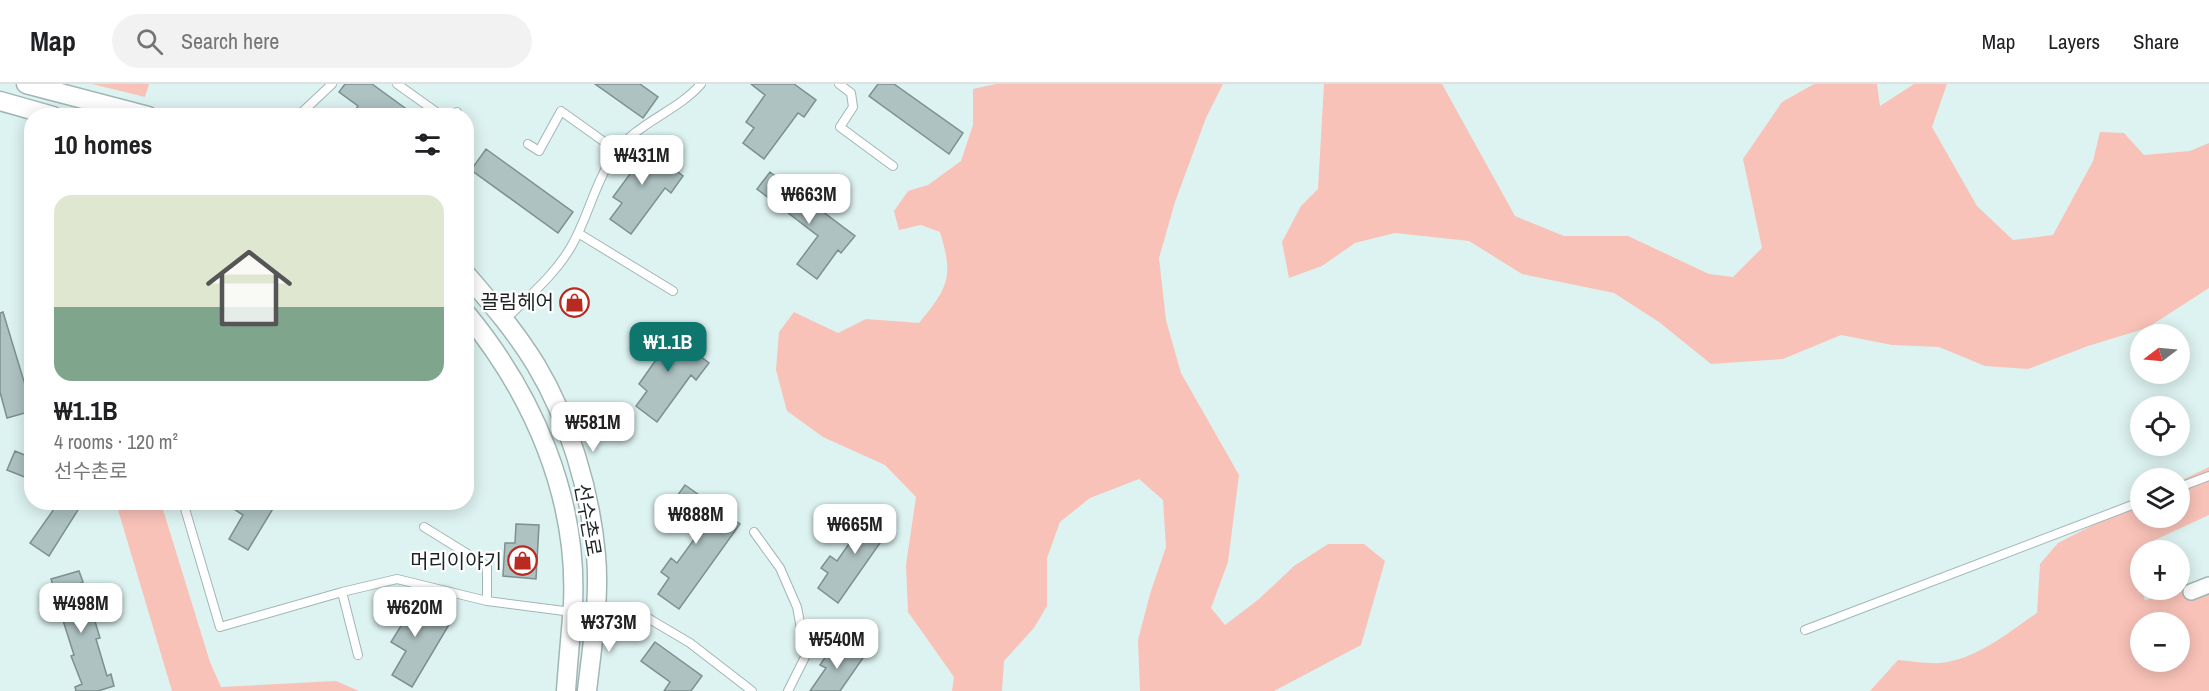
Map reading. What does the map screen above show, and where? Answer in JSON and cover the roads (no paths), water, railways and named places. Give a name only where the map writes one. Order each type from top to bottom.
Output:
[{"type":"street","points":[[26,84],[118,108]]},
{"type":"street","points":[[0,101],[25,108]]},
{"type":"street","name":"선수촌로","points":[[474,283],[505,320],[536,364],[558,409],[578,464],[590,512],[596,556],[596,612],[587,691]]},
{"type":"street","points":[[485,335],[505,320]]},
{"type":"street","name":"선수촌로","points":[[474,322],[514,377],[535,418],[554,471],[566,517],[571,558],[572,612],[566,691]]},
{"type":"street","points":[[2191,592],[2209,585]]},
{"type":"street","points":[[572,612],[596,612]]},
{"type":"lane","points":[[306,108],[332,84]]},
{"type":"lane","points":[[397,84],[431,108]]},
{"type":"lane","points":[[505,320],[545,281],[572,246],[617,151],[650,120],[691,96],[701,84]]},
{"type":"lane","points":[[839,84],[851,93],[852,107],[840,127],[893,166]]},
{"type":"lane","points":[[528,144],[539,151],[561,111],[617,151]]},
{"type":"lane","points":[[578,232],[673,291]]},
{"type":"lane","points":[[2190,483],[2209,476]]},
{"type":"lane","points":[[1805,630],[2130,506]]},
{"type":"lane","points":[[185,510],[220,627],[342,592],[398,579],[488,601],[572,612]]},
{"type":"lane","points":[[424,527],[487,566],[488,601]]},
{"type":"lane","points":[[754,532],[780,568],[797,607],[806,655],[789,691]]},
{"type":"lane","points":[[342,592],[358,655]]},
{"type":"lane","points":[[596,612],[641,614],[690,643],[752,691]]},
{"type":"place","name":"끌림헤어","points":[[575,302]]},
{"type":"place","name":"머리이야기","points":[[523,561]]}]
